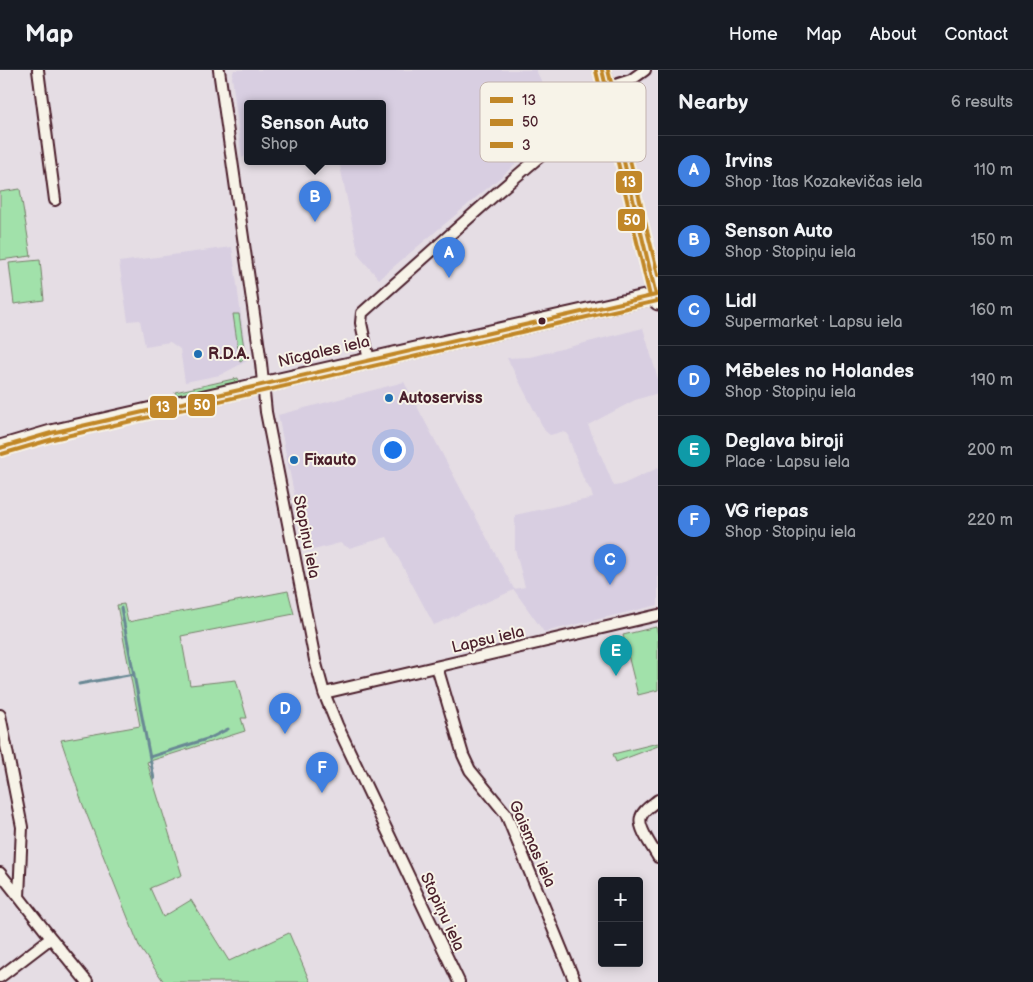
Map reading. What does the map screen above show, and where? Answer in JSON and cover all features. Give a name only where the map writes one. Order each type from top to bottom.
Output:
[{"type":"street","points":[[38,70],[55,200]]},
{"type":"street","name":"Stopiņu iela","points":[[219,70],[264,384],[266,412],[315,660],[324,693],[337,725],[459,982]]},
{"type":"street","points":[[625,82],[645,70]]},
{"type":"street","points":[[369,360],[361,323],[362,313],[533,162]]},
{"type":"street","points":[[624,162],[658,297]]},
{"type":"street","name":"Nīcgales iela","points":[[0,448],[51,433],[264,384],[658,297]]},
{"type":"street","name":"Lapsu iela","points":[[324,693],[658,615]]},
{"type":"street","name":"Gaismas iela","points":[[437,667],[463,755],[470,770],[506,814],[575,982]]},
{"type":"street","points":[[0,715],[22,827],[19,897]]},
{"type":"street","points":[[658,800],[641,817],[641,826],[658,857]]},
{"type":"street","points":[[0,873],[87,982]]},
{"type":"street","points":[[0,977],[51,938]]},
{"type":"shaded area","points":[[234,70],[536,70],[542,82],[480,82],[480,162],[517,162],[379,279],[359,256],[340,165],[386,165],[386,100],[244,100],[244,157],[242,158],[232,77]]},
{"type":"shaded area","points":[[232,247],[247,361],[220,375],[185,382],[180,349],[170,342],[145,346],[140,320],[128,321],[119,262]]},
{"type":"shaded area","points":[[643,328],[658,379],[658,393],[635,400],[588,425],[614,486],[621,485],[658,468],[658,605],[544,632],[514,590],[434,625],[387,537],[349,548],[340,543],[306,552],[278,415],[404,382],[514,589],[525,587],[515,549],[515,515],[593,498],[583,478],[567,433],[561,432],[550,435],[545,431],[507,358],[530,357]]},
{"type":"green space","points":[[20,189],[31,256],[0,260],[0,192]]},
{"type":"green space","points":[[40,260],[44,300],[14,304],[9,263]]},
{"type":"green space","points":[[233,314],[239,314],[245,355],[240,362]]},
{"type":"green space","points":[[238,378],[239,382],[176,396],[175,392]]},
{"type":"green space","points":[[288,591],[294,614],[181,636],[190,685],[236,680],[247,718],[241,718],[245,731],[147,762],[182,875],[150,888],[163,917],[191,900],[229,961],[289,933],[310,982],[164,982],[140,948],[83,805],[61,740],[140,726],[117,605],[124,604],[128,622]]},
{"type":"green space","points":[[656,627],[658,635],[658,690],[638,695],[623,635]]},
{"type":"green space","points":[[658,743],[658,746],[616,762],[613,754]]},
{"type":"waterway","points":[[121,608],[154,779]]},
{"type":"waterway","points":[[79,684],[134,674]]},
{"type":"waterway","points":[[150,757],[210,738],[228,729]]},
{"type":"transit line","name":"13","points":[[602,70],[605,82]]},
{"type":"transit line","name":"3","points":[[608,70],[611,82]]},
{"type":"transit line","name":"50","points":[[596,71],[599,82]]},
{"type":"transit line","name":"50","points":[[618,162],[650,296]]},
{"type":"transit line","name":"13","points":[[624,162],[656,295]]},
{"type":"transit line","name":"3","points":[[630,162],[658,275]]},
{"type":"transit line","name":"13","points":[[0,448],[51,433],[656,295]]},
{"type":"transit line","name":"50","points":[[2,454],[53,439],[657,301]]},
{"type":"place","name":"Senson Auto","points":[[315,222]]},
{"type":"place","name":"Irvins","points":[[449,278]]},
{"type":"place","name":"R.D.A.","points":[[198,354]]},
{"type":"place","name":"Autoserviss","points":[[389,398]]},
{"type":"place","name":"Fixauto","points":[[294,460]]},
{"type":"place","name":"Lidl","points":[[610,585]]},
{"type":"place","name":"Deglava biroji","points":[[616,676]]},
{"type":"place","name":"Mēbeles no Holandes","points":[[285,734]]},
{"type":"place","name":"VG riepas","points":[[322,793]]}]
